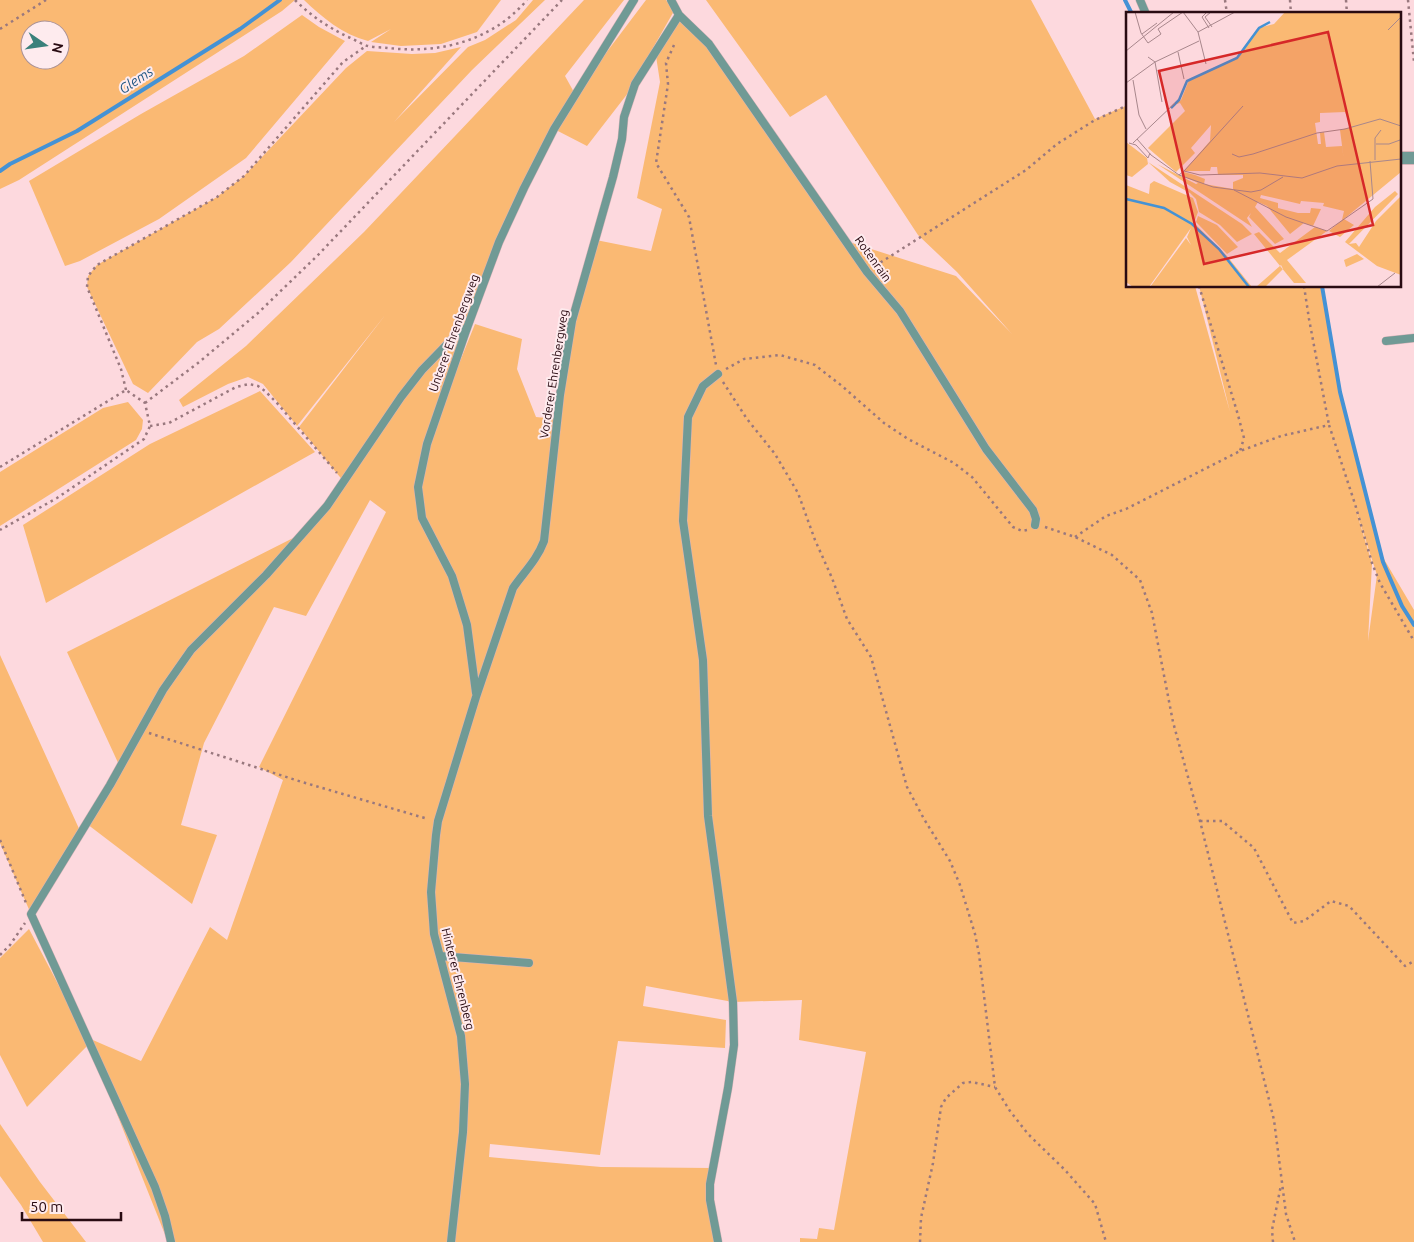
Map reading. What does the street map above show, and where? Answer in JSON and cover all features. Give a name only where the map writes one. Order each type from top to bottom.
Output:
[{"type":"lane","name":"Unterer Ehrenbergweg","points":[[476,697],[467,625],[452,576],[422,518],[418,487],[427,444],[499,242],[524,188],[554,128],[634,0]]},
{"type":"lane","points":[[671,0],[681,18]]},
{"type":"lane","points":[[1140,0],[1145,12]]},
{"type":"lane","name":"Rotenrain","points":[[681,18],[708,44],[867,272],[900,312],[986,449],[1033,510],[1036,519],[1035,524]]},
{"type":"lane","name":"Vorderer Ehrenbergweg","points":[[476,697],[513,588],[536,558],[544,541],[560,395],[572,320],[613,177],[622,140],[624,117],[636,84],[681,18]]},
{"type":"lane","points":[[171,1242],[165,1216],[155,1187],[31,914],[141,730],[162,690],[191,650],[266,575],[327,506],[401,397],[422,370],[459,332],[467,328]]},
{"type":"lane","points":[[1386,341],[1414,338]]},
{"type":"lane","points":[[718,374],[703,386],[688,417],[683,521],[702,660],[708,816],[733,1002],[732,1053],[728,1088],[710,1184],[710,1200],[718,1242]]},
{"type":"lane","name":"Hinterer Ehrenberg","points":[[451,1242],[463,1132],[465,1084],[461,1036],[434,934],[431,892],[438,821],[476,697]]},
{"type":"lane","points":[[440,956],[529,962]]},
{"type":"path","points":[[0,29],[46,0]]},
{"type":"path","points":[[295,0],[323,24],[366,46],[412,50],[431,50],[482,35],[502,23],[527,0]]},
{"type":"path","points":[[145,403],[198,364],[318,255],[562,0]]},
{"type":"path","points":[[1408,0],[1414,62]]},
{"type":"path","points":[[681,18],[666,63],[668,84],[656,163],[689,217],[718,374],[747,419],[775,454],[798,493],[814,540],[832,578],[847,619],[871,658],[907,787],[950,861],[960,885],[979,954],[994,1087],[1028,1134],[1065,1170],[1095,1204],[1106,1242]]},
{"type":"path","points":[[0,530],[57,498],[144,439],[150,426],[145,403],[126,390],[121,369],[87,287],[88,276],[97,265],[217,197],[244,176],[343,62],[366,46]]},
{"type":"path","points":[[867,272],[1026,170],[1057,144],[1095,120],[1126,106]]},
{"type":"path","points":[[1200,288],[1244,438],[1240,451]]},
{"type":"path","points":[[1304,288],[1329,425],[1380,583],[1414,641]]},
{"type":"path","points":[[718,374],[744,359],[780,355],[814,366],[842,386],[884,423],[908,439],[954,463],[972,477],[1013,527],[1022,531],[1030,530],[1035,524],[1075,537],[1112,555],[1140,580],[1152,613],[1172,722],[1200,821],[1274,1120],[1286,1214],[1295,1242]]},
{"type":"path","points":[[150,426],[169,424],[236,387],[249,384],[258,386],[271,397],[344,482]]},
{"type":"path","points":[[0,467],[126,390]]},
{"type":"path","points":[[1075,537],[1106,516],[1126,508],[1240,451],[1281,436],[1329,425]]},
{"type":"path","points":[[141,730],[302,782],[438,821]]},
{"type":"path","points":[[1200,821],[1222,821],[1254,848],[1293,923],[1304,922],[1331,901],[1349,906],[1405,966],[1414,961]]},
{"type":"path","points":[[0,840],[31,914],[10,945],[0,955]]},
{"type":"path","points":[[920,1242],[921,1218],[933,1164],[941,1107],[946,1098],[964,1083],[972,1082],[994,1087]]},
{"type":"path","points":[[1272,1242],[1272,1230],[1282,1180]]},
{"type":"shaded area","points":[[0,0],[295,0],[282,11],[19,180],[0,189]]},
{"type":"shaded area","points":[[304,0],[501,0],[477,32],[441,44],[401,46],[371,42],[391,29],[368,41],[341,30]]},
{"type":"shaded area","points":[[533,0],[545,0],[472,70],[291,262],[219,329],[197,342],[148,393],[133,384],[87,287],[88,276],[97,265],[217,197],[244,176],[346,68],[367,51],[412,54],[435,53],[461,47],[394,122],[468,47],[485,40],[516,20]]},
{"type":"shaded area","points":[[584,0],[624,0],[565,76],[575,94],[646,0],[666,0],[674,11],[645,62],[635,84],[587,146],[554,129],[499,242],[450,386],[475,324],[522,339],[517,369],[536,417],[556,419],[544,541],[572,321],[596,240],[651,251],[662,209],[637,198],[660,82],[656,56],[679,15],[695,30],[846,241],[956,276],[1012,334],[957,272],[918,235],[826,95],[790,117],[706,0],[1031,0],[1095,119],[1126,106],[1126,288],[1196,288],[1230,412],[1199,288],[1322,288],[1340,392],[1381,554],[1414,610],[1414,1242],[800,1242],[800,1238],[817,1239],[819,1228],[834,1230],[866,1052],[799,1040],[802,1000],[733,1002],[646,986],[643,1006],[726,1020],[725,1048],[618,1041],[600,1155],[490,1144],[489,1157],[601,1167],[712,1168],[710,1184],[718,1242],[168,1242],[89,1044],[27,1107],[0,1055],[0,958],[29,929],[86,1037],[141,1061],[210,927],[227,940],[283,780],[259,767],[386,512],[370,500],[306,616],[274,607],[204,743],[181,825],[217,835],[192,904],[87,824],[120,767],[67,652],[305,532],[344,482],[299,427],[386,314],[297,426],[263,384],[248,377],[228,384],[183,407],[179,400],[246,346],[364,232]],"holes":[[[1354,504],[1377,575],[1368,641],[1372,563]]]},
{"type":"shaded area","points":[[302,15],[345,41],[246,158],[159,219],[80,261],[65,266],[29,181],[141,114],[244,56]]},
{"type":"shaded area","points":[[260,391],[315,452],[46,603],[23,525],[150,444]]},
{"type":"shaded area","points":[[128,402],[143,420],[142,429],[136,440],[0,526],[0,472],[103,408]]},
{"type":"shaded area","points":[[0,655],[81,833],[31,914],[0,843]]},
{"type":"shaded area","points":[[0,1124],[40,1182],[86,1242],[43,1242],[21,1205],[0,1176]]},
{"type":"waterway","name":"Glems","points":[[0,171],[10,164],[77,131],[240,29],[280,0]]},
{"type":"waterway","points":[[1125,0],[1131,12]]},
{"type":"waterway","points":[[1322,288],[1340,392],[1383,562],[1402,606],[1414,625]]}]
